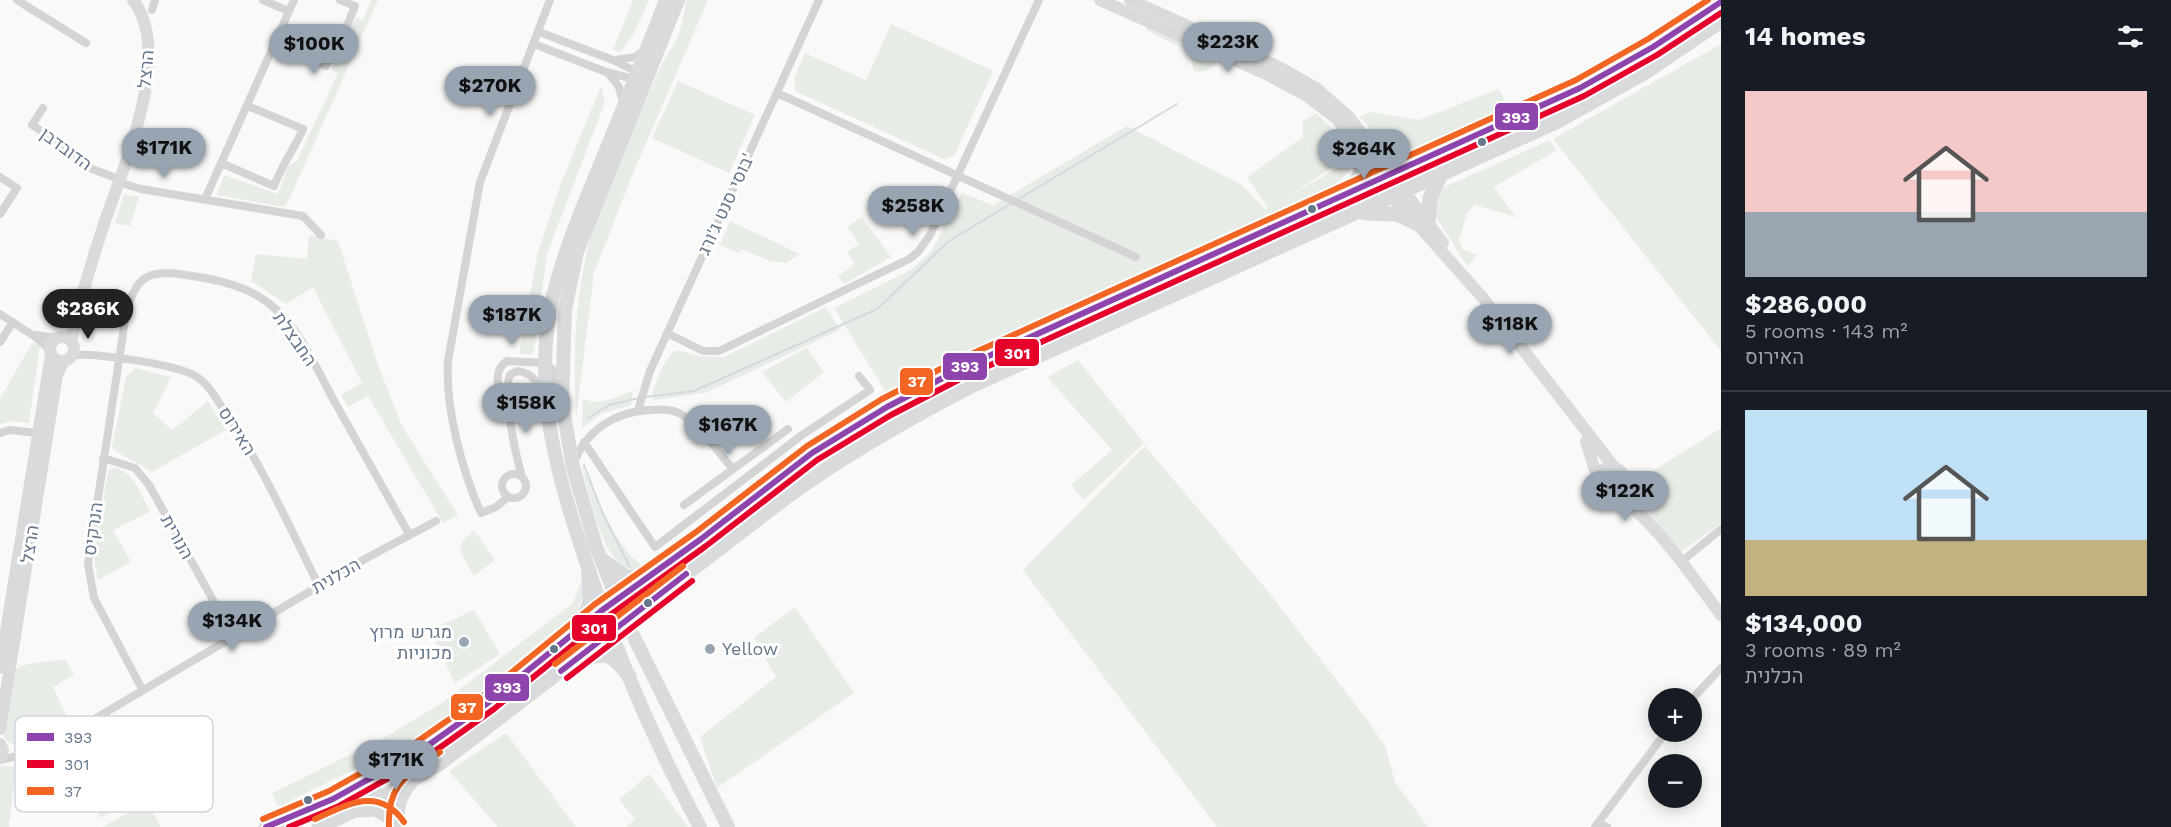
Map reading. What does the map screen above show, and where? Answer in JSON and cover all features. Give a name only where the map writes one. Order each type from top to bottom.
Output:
[{"type":"highway","points":[[267,827],[371,779],[408,759],[469,718],[601,611],[812,453],[887,407],[960,369],[1386,178],[1621,66],[1721,2]]},
{"type":"highway","points":[[319,827],[382,797],[464,746],[815,476],[897,424],[969,387],[1523,138],[1601,99],[1721,21]]},
{"type":"highway","points":[[1340,199],[1350,189],[1361,171],[1363,145],[1398,159],[1433,156]]},
{"type":"highway","points":[[1350,217],[1370,212],[1389,213],[1422,223],[1441,174]]},
{"type":"highway","points":[[602,560],[626,578],[640,579],[654,573]]},
{"type":"highway","points":[[579,631],[590,603],[589,571]]},
{"type":"highway","points":[[568,664],[599,654],[606,655],[618,663],[629,676]]},
{"type":"highway","points":[[396,824],[399,796],[414,779]]},
{"type":"highway","points":[[348,813],[375,809],[396,824]]},
{"type":"main road","points":[[666,0],[577,252],[565,310],[562,403],[573,467],[585,515],[602,560],[626,621],[728,827]]},
{"type":"main road","points":[[678,0],[623,107],[564,259],[553,297],[545,363],[547,412],[558,475],[601,611],[654,738],[700,827]]},
{"type":"street","points":[[17,0],[86,43]]},
{"type":"street","name":"הרצל","points":[[0,729],[57,375],[137,122],[148,68],[146,29],[133,0]]},
{"type":"street","points":[[152,10],[155,0]]},
{"type":"street","points":[[263,0],[288,11]]},
{"type":"street","points":[[205,199],[294,0]]},
{"type":"street","points":[[275,44],[326,66],[336,42],[341,40],[355,6],[340,0]]},
{"type":"street","points":[[508,497],[496,507],[481,513],[472,494],[466,476],[448,384],[448,361],[480,182],[550,0]]},
{"type":"street","name":"בוסי סנט ג'ורג'","points":[[638,409],[644,387],[667,333],[819,0]]},
{"type":"street","points":[[667,333],[703,351],[719,351],[909,259],[918,252],[930,235],[1039,0]]},
{"type":"street","points":[[1100,0],[1301,92],[1337,119],[1363,145]]},
{"type":"street","points":[[1130,0],[1277,66],[1316,88],[1349,117],[1363,145],[1398,195],[1469,281],[1614,467],[1621,472],[1623,483],[1656,532],[1721,615]]},
{"type":"street","points":[[539,32],[613,60],[640,77]]},
{"type":"street","points":[[534,44],[606,72],[640,77]]},
{"type":"street","points":[[613,60],[635,57],[649,45]]},
{"type":"street","points":[[606,72],[620,87],[623,107]]},
{"type":"street","points":[[777,93],[1136,257]]},
{"type":"street","points":[[221,163],[274,186],[284,161],[291,155],[303,129],[248,106]]},
{"type":"street","name":"הדובדבן","points":[[43,108],[32,125],[68,148],[92,169],[118,181]]},
{"type":"street","points":[[0,177],[17,188],[0,214]]},
{"type":"street","points":[[118,181],[303,216],[321,235]]},
{"type":"street","name":"החבצלת","points":[[120,359],[129,304],[137,285],[144,278],[156,273],[198,277],[228,284],[258,296],[283,315],[305,346],[409,534]]},
{"type":"street","points":[[0,314],[30,333],[57,360],[66,346]]},
{"type":"street","points":[[0,342],[13,322]]},
{"type":"street","name":"האירוס","points":[[30,333],[91,355],[197,376],[213,393],[273,490],[319,586]]},
{"type":"street","name":"הרצל","points":[[0,668],[50,352],[66,346]]},
{"type":"street","name":"הנרקיס","points":[[120,359],[91,534],[90,580],[98,608],[142,689]]},
{"type":"street","points":[[510,420],[500,391],[498,369],[512,359],[545,363],[554,371],[562,403]]},
{"type":"street","points":[[516,452],[510,475],[503,483],[503,491],[508,497],[516,498],[525,492],[526,484],[522,477],[510,420],[508,379],[517,371],[534,377],[547,412]]},
{"type":"street","points":[[584,442],[655,547],[802,435],[870,390],[859,376]]},
{"type":"street","points":[[573,467],[584,442],[611,419],[638,409],[667,410],[682,414],[733,469]]},
{"type":"street","points":[[1571,413],[1591,451],[1600,488],[1625,502],[1656,532]]},
{"type":"street","points":[[684,505],[788,429]]},
{"type":"street","points":[[0,433],[9,430],[38,433]]},
{"type":"street","name":"הנורית","points":[[104,458],[128,464],[142,476],[232,636]]},
{"type":"street","points":[[1598,480],[1602,470],[1614,467]]},
{"type":"street","points":[[510,475],[522,477]]},
{"type":"street","points":[[1606,492],[1617,491],[1623,483]]},
{"type":"street","name":"הכלנית","points":[[98,716],[232,636],[409,534],[436,521]]},
{"type":"street","points":[[1681,562],[1721,529]]},
{"type":"street","points":[[1702,688],[1721,668]]},
{"type":"street","points":[[1607,827],[1597,825],[1659,742]]},
{"type":"street","name":"הכלנית","points":[[0,749],[15,755]]},
{"type":"street","name":"הכלנית","points":[[0,749],[15,755]]},
{"type":"street","points":[[371,779],[396,824]]},
{"type":"shaded area","points":[[371,0],[378,0],[288,202],[284,207],[217,195],[224,175],[278,194],[288,166],[297,161],[338,73],[331,70],[337,56],[356,17],[363,20]]},
{"type":"shaded area","points":[[633,0],[649,0],[635,31],[621,52],[613,50]]},
{"type":"shaded area","points":[[686,0],[708,0],[633,173],[594,273],[576,418],[575,361],[578,304],[595,220],[658,72],[679,33]]},
{"type":"shaded area","points":[[891,24],[993,71],[954,156],[944,159],[795,91],[794,78],[805,53],[866,80]]},
{"type":"shaded area","points":[[1142,24],[1219,58],[1209,70],[1194,71],[1189,51],[1151,33]]},
{"type":"shaded area","points":[[1721,44],[1721,351],[1553,139]]},
{"type":"shaded area","points":[[678,81],[755,115],[729,173],[652,138]]},
{"type":"shaded area","points":[[601,86],[605,102],[547,254],[534,350],[531,355],[519,354],[538,252],[562,181]]},
{"type":"shaded area","points":[[1498,89],[1509,106],[1422,147],[1394,145],[1359,117],[1370,112],[1419,120]]},
{"type":"shaded area","points":[[1316,113],[1336,132],[1346,158],[1286,198],[1351,160],[1349,172],[1333,186],[928,372],[887,394],[834,308],[912,269],[931,252],[962,193],[993,205],[1127,126],[1242,185],[1266,210],[1268,208],[1247,177],[1303,137],[1302,122]]},
{"type":"shaded area","points":[[1550,140],[1557,150],[1494,187],[1516,217],[1475,205],[1467,213],[1459,240],[1463,249],[1477,255],[1467,266],[1436,217],[1433,207],[1442,188]]},
{"type":"shaded area","points":[[124,194],[139,197],[130,226],[115,223]]},
{"type":"shaded area","points":[[862,217],[891,257],[844,284],[838,276],[855,264],[847,252],[859,244],[847,227]]},
{"type":"shaded area","points":[[730,221],[800,254],[786,263],[770,261],[741,249],[739,253],[720,245]]},
{"type":"shaded area","points":[[309,235],[338,241],[378,365],[402,426],[458,515],[443,523],[368,396],[348,407],[341,395],[362,383],[313,287],[286,304],[251,281],[256,254],[307,259]]},
{"type":"shaded area","points":[[826,307],[840,330],[705,393],[654,400],[652,397],[664,365],[676,350],[700,356],[724,357]]},
{"type":"shaded area","points":[[32,343],[40,345],[29,423],[12,421],[0,424],[0,399]]},
{"type":"shaded area","points":[[807,348],[824,372],[786,402],[762,372]]},
{"type":"shaded area","points":[[1078,360],[1144,443],[1084,500],[1071,485],[1112,450],[1047,377]]},
{"type":"shaded area","points":[[135,368],[171,377],[153,413],[172,430],[208,401],[226,430],[152,472],[120,454],[112,447],[126,377]]},
{"type":"shaded area","points":[[633,391],[631,405],[601,414],[582,428],[583,398],[595,402]]},
{"type":"shaded area","points":[[1721,428],[1721,523],[1681,552],[1639,501],[1635,488],[1640,479]]},
{"type":"shaded area","points":[[1145,446],[1267,590],[1365,717],[1385,746],[1395,782],[1428,827],[1217,827],[1023,570]]},
{"type":"shaded area","points":[[581,464],[615,533],[632,557],[642,565],[630,572],[625,571],[608,549],[592,506]]},
{"type":"shaded area","points":[[116,468],[133,480],[150,512],[113,530],[131,562],[98,580],[94,558],[107,477],[110,469]]},
{"type":"shaded area","points":[[474,530],[495,560],[474,576],[460,552],[462,542]]},
{"type":"shaded area","points":[[582,579],[584,592],[575,619],[488,690],[405,744],[278,807],[272,793],[382,739],[442,703],[573,603]]},
{"type":"shaded area","points":[[795,607],[854,693],[717,788],[700,737],[776,677],[754,638]]},
{"type":"shaded area","name":"מגרש מרוץ מכוניות","points":[[474,610],[500,654],[455,683],[430,630]]},
{"type":"shaded area","points":[[66,660],[74,675],[53,687],[66,716],[15,716],[15,745],[8,742],[2,734],[14,671],[32,663]]},
{"type":"shaded area","points":[[506,733],[576,827],[498,827],[449,771]]},
{"type":"shaded area","points":[[0,766],[15,766],[9,827],[0,827]]},
{"type":"shaded area","points":[[649,774],[688,827],[626,827],[635,819],[619,800]]},
{"type":"shaded area","points":[[98,812],[111,812],[101,818]]},
{"type":"shaded area","points":[[129,812],[153,812],[161,827],[103,827]]},
{"type":"waterway","points":[[1017,200],[1177,104]]},
{"type":"waterway","points":[[645,397],[694,391],[877,309],[949,241],[1012,203]]},
{"type":"waterway","points":[[587,419],[609,405],[639,398]]},
{"type":"waterway","points":[[584,465],[603,514],[630,567]]},
{"type":"transit line","name":"37","points":[[263,819],[329,791],[418,741],[484,695],[595,604],[696,532],[807,446],[882,399],[956,361],[1576,80],[1648,39],[1708,0]]},
{"type":"transit line","name":"393","points":[[266,827],[333,799],[423,749],[489,702],[601,611],[701,539],[812,453],[887,407],[960,369],[1580,88],[1653,47],[1721,2]]},
{"type":"transit line","name":"301","points":[[289,827],[337,807],[428,756],[494,709],[606,618],[706,546],[817,460],[891,415],[964,377],[1584,96],[1657,55],[1721,13]]},
{"type":"transit line","name":"37","points":[[555,664],[683,566]]},
{"type":"transit line","name":"393","points":[[561,671],[686,574]]},
{"type":"transit line","name":"301","points":[[567,678],[692,581]]},
{"type":"transit line","name":"37","points":[[389,827],[389,812],[396,790],[409,774],[440,752]]},
{"type":"transit line","name":"37","points":[[315,819],[351,804],[374,801],[384,804],[404,822]]},
{"type":"place","name":"מגרש מרוץ מכוניות","points":[[464,642]]},
{"type":"place","name":"Yellow","points":[[710,649]]}]
